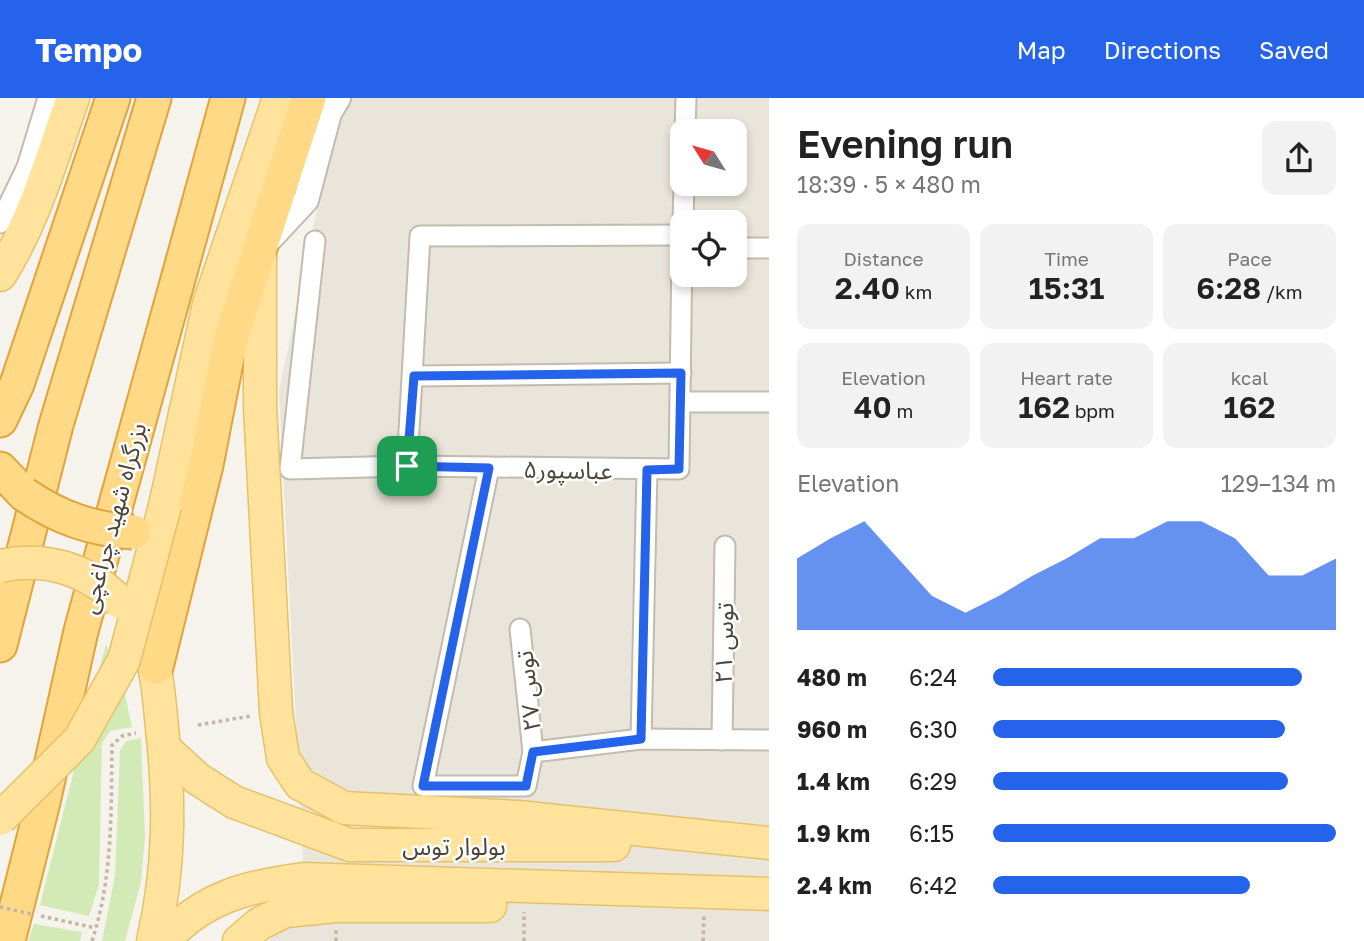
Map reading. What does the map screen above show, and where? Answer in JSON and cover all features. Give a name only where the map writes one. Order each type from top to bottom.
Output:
[{"type":"highway","points":[[0,421],[18,384],[113,98]]},
{"type":"highway","points":[[0,645],[56,425],[154,98]]},
{"type":"highway","name":"بزرگراه شهید چراغچی","points":[[8,941],[43,802],[81,631],[228,98]]},
{"type":"highway","points":[[0,469],[24,494],[48,511],[75,523],[104,530],[133,532],[163,529],[178,513],[206,465],[232,337],[309,98]]},
{"type":"highway","points":[[156,667],[178,513]]},
{"type":"main road","points":[[0,275],[16,250],[40,200],[72,98]]},
{"type":"main road","points":[[0,819],[79,740],[124,660],[178,513],[209,304],[279,98]]},
{"type":"main road","points":[[260,250],[260,407],[276,712],[283,758],[300,784],[344,808],[518,817],[769,844]]},
{"type":"main road","points":[[0,566],[43,564],[78,571],[106,588],[139,626],[156,667],[165,749],[168,841],[164,891],[153,941]]},
{"type":"main road","name":"بولوار توس","points":[[165,749],[198,779],[234,802],[350,845],[769,844]]},
{"type":"main road","name":"بولوار توس","points":[[163,941],[181,922],[218,899],[253,886],[303,878],[769,895]]},
{"type":"main road","points":[[239,941],[259,924],[285,911],[337,906],[524,906],[769,895]]},
{"type":"street","points":[[0,223],[27,167],[48,98]]},
{"type":"street","points":[[260,250],[306,200],[329,113],[338,98]]},
{"type":"street","points":[[685,119],[686,98]]},
{"type":"street","points":[[407,466],[420,236],[670,235]]},
{"type":"street","name":"عباسپور۵","points":[[315,240],[290,468],[407,466],[679,469],[681,402]]},
{"type":"street","points":[[747,248],[769,248]]},
{"type":"street","points":[[682,287],[681,402],[769,402]]},
{"type":"street","points":[[414,376],[681,373]]},
{"type":"street","name":"توس ۲۷","points":[[489,468],[423,786],[526,786],[533,752],[520,629]]},
{"type":"street","points":[[641,739],[647,470]]},
{"type":"street","name":"توس ۲۱","points":[[722,740],[724,546]]},
{"type":"street","points":[[533,752],[641,739],[769,740]]},
{"type":"path","points":[[198,725],[276,712]]},
{"type":"path","points":[[92,941],[110,859],[112,745],[122,736],[136,733]]},
{"type":"path","points":[[703,941],[706,898]]},
{"type":"path","points":[[524,906],[524,941]]},
{"type":"path","points":[[0,907],[96,929]]},
{"type":"shaded area","points":[[340,98],[769,98],[769,941],[266,941],[306,917],[279,392]]},
{"type":"green space","points":[[106,644],[123,685],[132,727],[110,731],[102,743],[99,884],[89,916],[40,905]]},
{"type":"green space","points":[[141,738],[145,837],[141,882],[125,941],[102,941],[115,876],[120,751],[126,741]]},
{"type":"green space","points":[[34,924],[82,932],[80,941],[28,941]]},
{"type":"route","points":[[681,373],[679,469],[647,470],[641,739],[533,752],[526,786],[423,786],[489,468],[407,466],[414,376],[681,373]]}]
